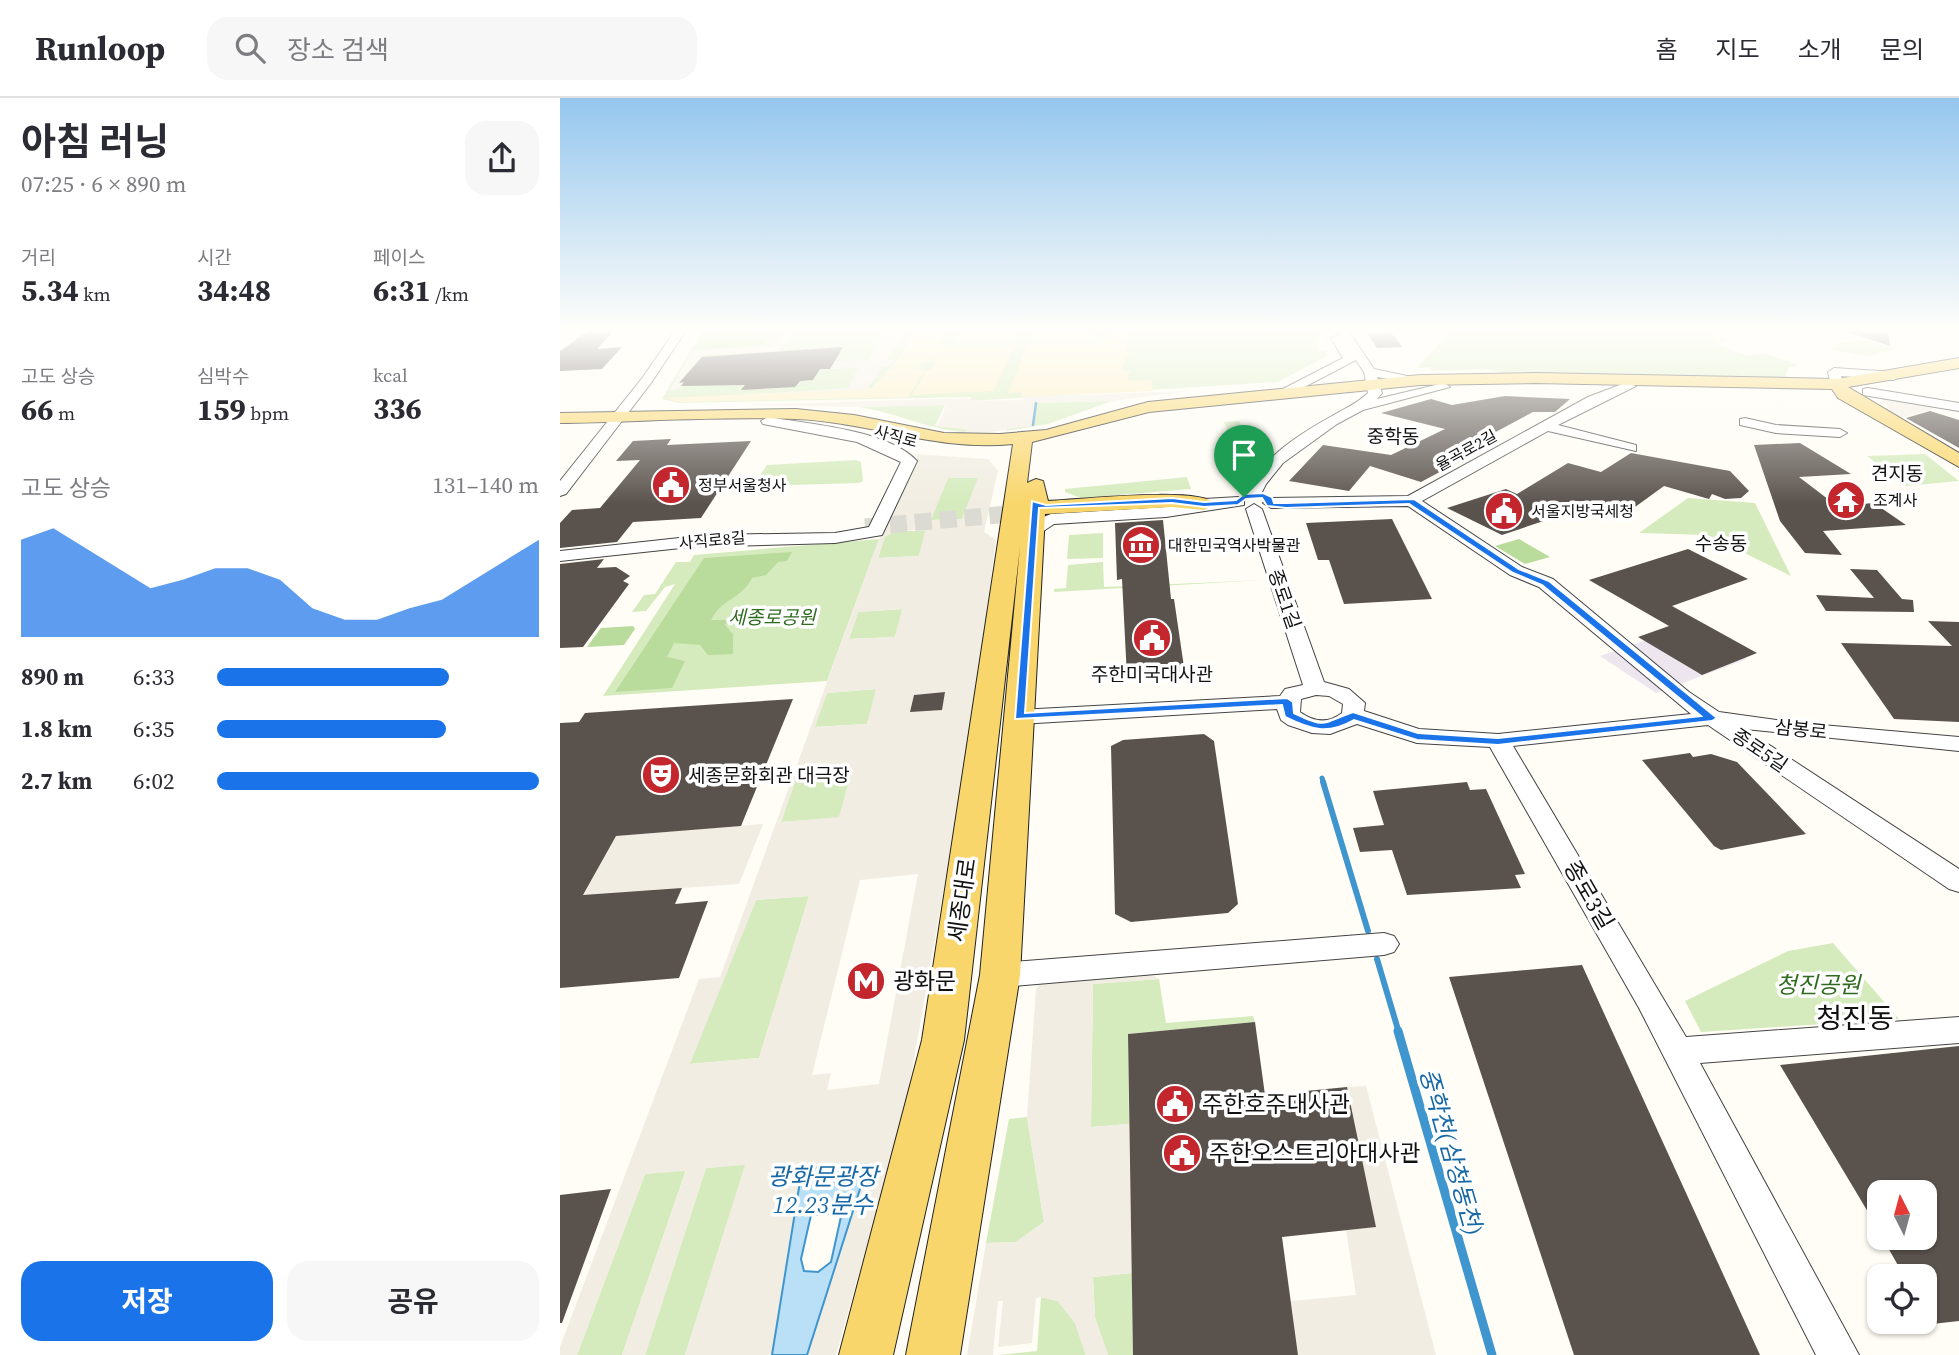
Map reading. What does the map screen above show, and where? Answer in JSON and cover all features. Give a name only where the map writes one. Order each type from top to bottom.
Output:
[{"type":"main road","name":"사직로","points":[[560,418],[615,421],[834,422],[929,445],[989,448],[1010,453],[1148,407],[1317,388]]},
{"type":"main road","name":"사직로","points":[[560,426],[615,421],[796,414],[854,420],[944,439],[1029,445],[1157,413],[1319,388]]},
{"type":"main road","name":"사직로","points":[[1352,388],[1370,389]]},
{"type":"main road","points":[[1370,389],[1377,388]]},
{"type":"main road","points":[[1370,389],[1420,388]]},
{"type":"main road","points":[[1460,388],[1589,393],[1620,388]]},
{"type":"main road","points":[[1681,388],[1754,390],[1816,399],[1879,415]]},
{"type":"main road","points":[[1816,399],[1832,388]]},
{"type":"main road","points":[[1845,388],[1879,415],[1959,461]]},
{"type":"main road","points":[[1856,388],[1868,391],[1886,388]]},
{"type":"main road","name":"세종대로","points":[[933,1355],[1000,975],[1035,502],[1029,445]]},
{"type":"main road","name":"세종대로","points":[[866,1355],[943,1040],[1029,445]]},
{"type":"main road","points":[[1035,502],[1044,508],[1172,501],[1204,504]]},
{"type":"street","points":[[560,491],[639,388]]},
{"type":"street","points":[[1331,388],[1343,415]]},
{"type":"street","points":[[1258,503],[1278,460],[1343,415],[1370,389]]},
{"type":"street","points":[[1868,391],[1959,407]]},
{"type":"street","name":"율곡로2길","points":[[1411,501],[1546,426],[1589,393]]},
{"type":"street","name":"사직로8길","points":[[560,556],[871,524],[889,507],[909,461],[900,452],[842,434],[768,421]]},
{"type":"street","points":[[1745,422],[1776,429],[1840,433]]},
{"type":"street","points":[[1546,426],[1631,448]]},
{"type":"street","points":[[1073,509],[1411,501]]},
{"type":"street","name":"종로5길","points":[[1411,501],[1516,571],[1546,583],[1681,696],[1712,718],[1954,873]]},
{"type":"street","name":"종로1길","points":[[1258,503],[1315,688]]},
{"type":"street","points":[[1033,533],[1037,526],[1051,519],[1166,512],[1204,504]]},
{"type":"street","points":[[1315,688],[1330,689],[1349,698],[1354,703],[1353,716],[1335,726],[1314,727],[1289,715],[1287,702],[1293,694],[1315,688]]},
{"type":"street","points":[[1019,717],[1287,702]]},
{"type":"street","name":"삼봉로","points":[[1353,716],[1417,736],[1498,741],[1712,718],[1799,730],[1959,744]]},
{"type":"street","name":"종로3길","points":[[1498,741],[1678,1051],[1838,1355]]},
{"type":"street","points":[[1000,975],[1384,944]]},
{"type":"street","points":[[1678,1051],[1959,1030]]},
{"type":"shaded area","points":[[848,388],[868,388],[755,394]]},
{"type":"shaded area","points":[[1190,391],[1112,401],[1036,403],[1033,425],[990,432],[966,432],[966,429],[937,426],[946,405],[746,405],[970,398],[969,401],[1024,400],[1026,397]]},
{"type":"shaded area","points":[[1880,397],[1939,407],[1902,418],[1891,412]]},
{"type":"shaded area","points":[[915,454],[988,459],[998,471],[984,532],[996,540],[969,744],[906,1105],[836,1355],[685,1355],[745,1165],[706,1168],[645,1355],[622,1355],[686,1171],[645,1174],[577,1355],[560,1355],[560,1347],[699,979],[720,977],[879,539],[918,462]],"holes":[[[948,478],[978,478],[962,519],[931,520]],[[896,531],[925,531],[919,556],[878,558],[885,537]],[[902,609],[895,637],[849,639],[858,612]],[[876,689],[867,724],[815,727],[827,693]],[[945,692],[941,710],[910,711],[914,695]],[[851,775],[839,817],[781,822],[796,779]],[[918,874],[879,1084],[827,1090],[831,1073],[812,1075],[860,880]],[[809,896],[759,1058],[690,1064],[756,900]],[[843,1212],[831,1262],[818,1272],[804,1271],[801,1259],[811,1216]]]},
{"type":"shaded area","points":[[1690,625],[1747,659],[1656,693],[1600,656]]},
{"type":"shaded area","points":[[763,824],[739,884],[682,888],[574,912],[616,836]]},
{"type":"shaded area","points":[[1143,970],[1159,979],[1093,984],[1091,1127],[1129,1124],[1132,1273],[1093,1277],[1095,1318],[1108,1355],[1086,1355],[1075,1323],[1058,1301],[1041,1297],[1036,1298],[1032,1343],[998,1347],[1003,1301],[998,1301],[993,1355],[967,1355],[986,1243],[1016,1242],[1044,1222],[1027,1117],[1036,989],[1040,983]]},
{"type":"shaded area","points":[[1366,1086],[1436,1355],[1298,1355],[1291,1301],[1356,1295],[1346,1230],[1376,1227],[1347,1087]]},
{"type":"green space","points":[[669,388],[1186,388],[970,401],[971,397],[679,403],[662,399]]},
{"type":"green space","points":[[1112,401],[1048,424],[1006,431],[1007,428],[1034,425],[1037,403]]},
{"type":"green space","points":[[945,405],[935,426],[967,429],[965,432],[938,428],[859,407]]},
{"type":"green space","points":[[1239,421],[1247,433],[1243,434],[1253,453],[1237,454],[1224,422]]},
{"type":"green space","points":[[1925,454],[1959,481],[1906,486],[1867,456]]},
{"type":"green space","points":[[856,460],[861,462],[863,481],[859,483],[752,486],[767,465]]},
{"type":"green space","points":[[979,477],[962,519],[930,520],[948,478]]},
{"type":"green space","points":[[1187,477],[1191,489],[1081,498],[1065,492],[1065,489]]},
{"type":"green space","points":[[1688,498],[1755,503],[1791,576],[1708,535],[1639,533]]},
{"type":"green space","points":[[896,531],[926,531],[919,556],[878,558],[885,536]]},
{"type":"green space","points":[[1103,533],[1103,558],[1067,559],[1069,535]]},
{"type":"green space","name":"세종로공원","points":[[879,539],[827,681],[603,696],[675,584],[665,587],[646,611],[632,612],[644,595],[655,594],[676,562],[690,562],[694,555]]},
{"type":"green space","points":[[1519,539],[1550,557],[1525,564],[1495,546]]},
{"type":"green space","points":[[792,552],[787,561],[778,562],[766,575],[752,578],[743,591],[721,607],[711,620],[728,620],[725,625],[733,634],[733,654],[708,655],[700,645],[674,643],[667,657],[685,661],[672,688],[615,692],[704,558]]},
{"type":"green space","points":[[1103,562],[1104,587],[1265,580],[1054,592],[1054,589],[1066,588],[1068,565]]},
{"type":"green space","points":[[903,609],[895,637],[849,639],[858,612]]},
{"type":"green space","points":[[633,626],[635,629],[624,645],[587,647],[601,628]]},
{"type":"green space","points":[[877,689],[867,724],[814,727],[827,693]]},
{"type":"green space","points":[[851,775],[839,818],[781,822],[796,779]]},
{"type":"green space","points":[[809,896],[759,1058],[689,1064],[756,900]]},
{"type":"green space","name":"청진공원","points":[[1833,943],[1899,1019],[1701,1032],[1685,1001],[1788,951]]},
{"type":"green space","points":[[1159,979],[1166,1023],[1253,1016],[1255,1022],[1128,1034],[1129,1124],[1091,1127],[1093,984]]},
{"type":"green space","points":[[1027,1117],[1044,1222],[1016,1242],[986,1243],[1009,1119]]},
{"type":"green space","points":[[746,1164],[685,1355],[645,1355],[706,1168]]},
{"type":"green space","points":[[686,1170],[622,1355],[577,1355],[645,1174]]},
{"type":"green space","points":[[1132,1273],[1133,1355],[1108,1355],[1095,1318],[1093,1277]]},
{"type":"green space","points":[[1041,1297],[1058,1301],[1075,1323],[1086,1355],[998,1355],[1037,1351]]},
{"type":"sand","points":[[914,388],[908,397],[679,402],[665,398]]},
{"type":"sand","points":[[916,388],[995,388],[994,391],[912,395]]},
{"type":"sand","points":[[1010,388],[1153,388],[1153,391],[1021,397],[1022,392],[1008,393]]},
{"type":"water","name":"광화문광장 12.23분수","points":[[868,1164],[807,1355],[772,1355],[802,1169]],"holes":[[[842,1212],[831,1262],[818,1272],[804,1271],[801,1259],[811,1215]]]},
{"type":"building","points":[[743,388],[783,388],[741,390]]},
{"type":"building","points":[[1505,396],[1570,399],[1555,412],[1533,412],[1464,449],[1477,452],[1421,482],[1370,466],[1349,491],[1289,481],[1323,445],[1391,455],[1445,429],[1381,413],[1431,399],[1452,405]]},
{"type":"building","points":[[1930,411],[1959,420],[1959,448],[1906,418]]},
{"type":"building","name":"정부서울청사","points":[[671,439],[667,445],[751,441],[701,518],[633,522],[617,542],[560,548],[560,523],[572,510],[600,508],[640,460],[616,461],[633,441]]},
{"type":"building","points":[[1800,443],[1851,474],[1799,477],[1837,506],[1874,503],[1906,525],[1823,531],[1842,555],[1805,553],[1780,521],[1754,445]]},
{"type":"building","points":[[1631,453],[1730,471],[1749,491],[1741,498],[1725,499],[1712,494],[1709,499],[1664,486],[1624,515],[1591,505],[1502,535],[1447,508],[1506,489],[1517,494],[1568,463],[1601,472]]},
{"type":"building","points":[[1392,519],[1432,599],[1344,604],[1329,560],[1318,560],[1306,523]]},
{"type":"building","points":[[1163,520],[1171,599],[1174,599],[1185,674],[1127,677],[1122,579],[1117,580],[1115,523]]},
{"type":"building","points":[[1688,549],[1748,579],[1672,606],[1757,653],[1702,675],[1638,637],[1669,626],[1589,580]]},
{"type":"building","points":[[604,559],[597,568],[616,567],[630,576],[623,581],[629,584],[583,647],[560,648],[560,564]]},
{"type":"building","points":[[1850,569],[1877,570],[1902,599],[1913,600],[1914,612],[1826,611],[1816,595],[1874,598]]},
{"type":"building","points":[[1928,621],[1959,622],[1959,722],[1894,719],[1841,643],[1952,646]]},
{"type":"building","points":[[945,692],[942,710],[910,712],[914,695]]},
{"type":"building","name":"세종문화회관 대극장","points":[[793,699],[741,826],[616,836],[583,895],[682,888],[675,904],[708,901],[679,978],[560,988],[560,723],[579,722],[585,713]]},
{"type":"building","points":[[1204,734],[1214,741],[1238,904],[1228,913],[1131,922],[1115,914],[1111,746],[1123,740]]},
{"type":"building","points":[[1690,753],[1693,757],[1711,754],[1737,762],[1806,834],[1721,850],[1714,846],[1642,760]]},
{"type":"building","points":[[1467,782],[1470,790],[1486,789],[1525,874],[1515,875],[1521,888],[1407,895],[1392,850],[1360,852],[1353,828],[1384,825],[1373,791]]},
{"type":"building","points":[[1582,965],[1760,1355],[1574,1355],[1449,977]]},
{"type":"building","points":[[1255,1022],[1265,1095],[1347,1087],[1376,1227],[1282,1237],[1298,1355],[1133,1355],[1128,1034]]},
{"type":"building","points":[[1959,1046],[1959,1321],[1937,1323],[1937,1264],[1897,1264],[1889,1250],[1937,1250],[1937,1180],[1867,1180],[1867,1210],[1780,1065]]},
{"type":"building","points":[[611,1189],[562,1323],[560,1323],[560,1195]]},
{"type":"waterway","points":[[1033,425],[1036,403]]},
{"type":"waterway","name":"중학천(삼청동천)","points":[[1322,778],[1324,784]]},
{"type":"waterway","name":"중학천(삼청동천)","points":[[1323,782],[1368,931]]},
{"type":"waterway","name":"중학천(삼청동천)","points":[[1377,959],[1399,1033]]},
{"type":"waterway","name":"중학천(삼청동천)","points":[[1398,1031],[1492,1355]]},
{"type":"tunnel","points":[[865,527],[1032,512]]},
{"type":"place","name":"정부서울청사","points":[[671,485]]},
{"type":"place","name":"조계사","points":[[1846,500]]},
{"type":"place","name":"서울지방국세청","points":[[1504,511]]},
{"type":"place","name":"대한민국역사박물관","points":[[1141,545]]},
{"type":"place","name":"주한미국대사관","points":[[1152,638]]},
{"type":"place","name":"세종문화회관 대극장","points":[[661,775]]},
{"type":"place","name":"광화문","points":[[866,981]]},
{"type":"place","name":"주한호주대사관","points":[[1175,1104]]},
{"type":"place","name":"주한오스트리아대사관","points":[[1182,1153]]},
{"type":"district","name":"중학동","points":[[1393,436]]},
{"type":"district","name":"견지동","points":[[1897,473]]},
{"type":"district","name":"수송동","points":[[1721,543]]},
{"type":"district","name":"청진동","points":[[1855,1018]]},
{"type":"route","points":[[1263,496],[1271,501],[1270,505],[1286,506],[1411,501],[1516,571],[1546,583],[1681,696],[1712,718],[1498,741],[1417,736],[1353,716],[1335,726],[1314,727],[1289,715],[1287,702],[1019,717],[1035,502],[1037,506],[1044,508],[1172,501],[1204,504],[1238,502],[1244,497],[1263,496]]}]
